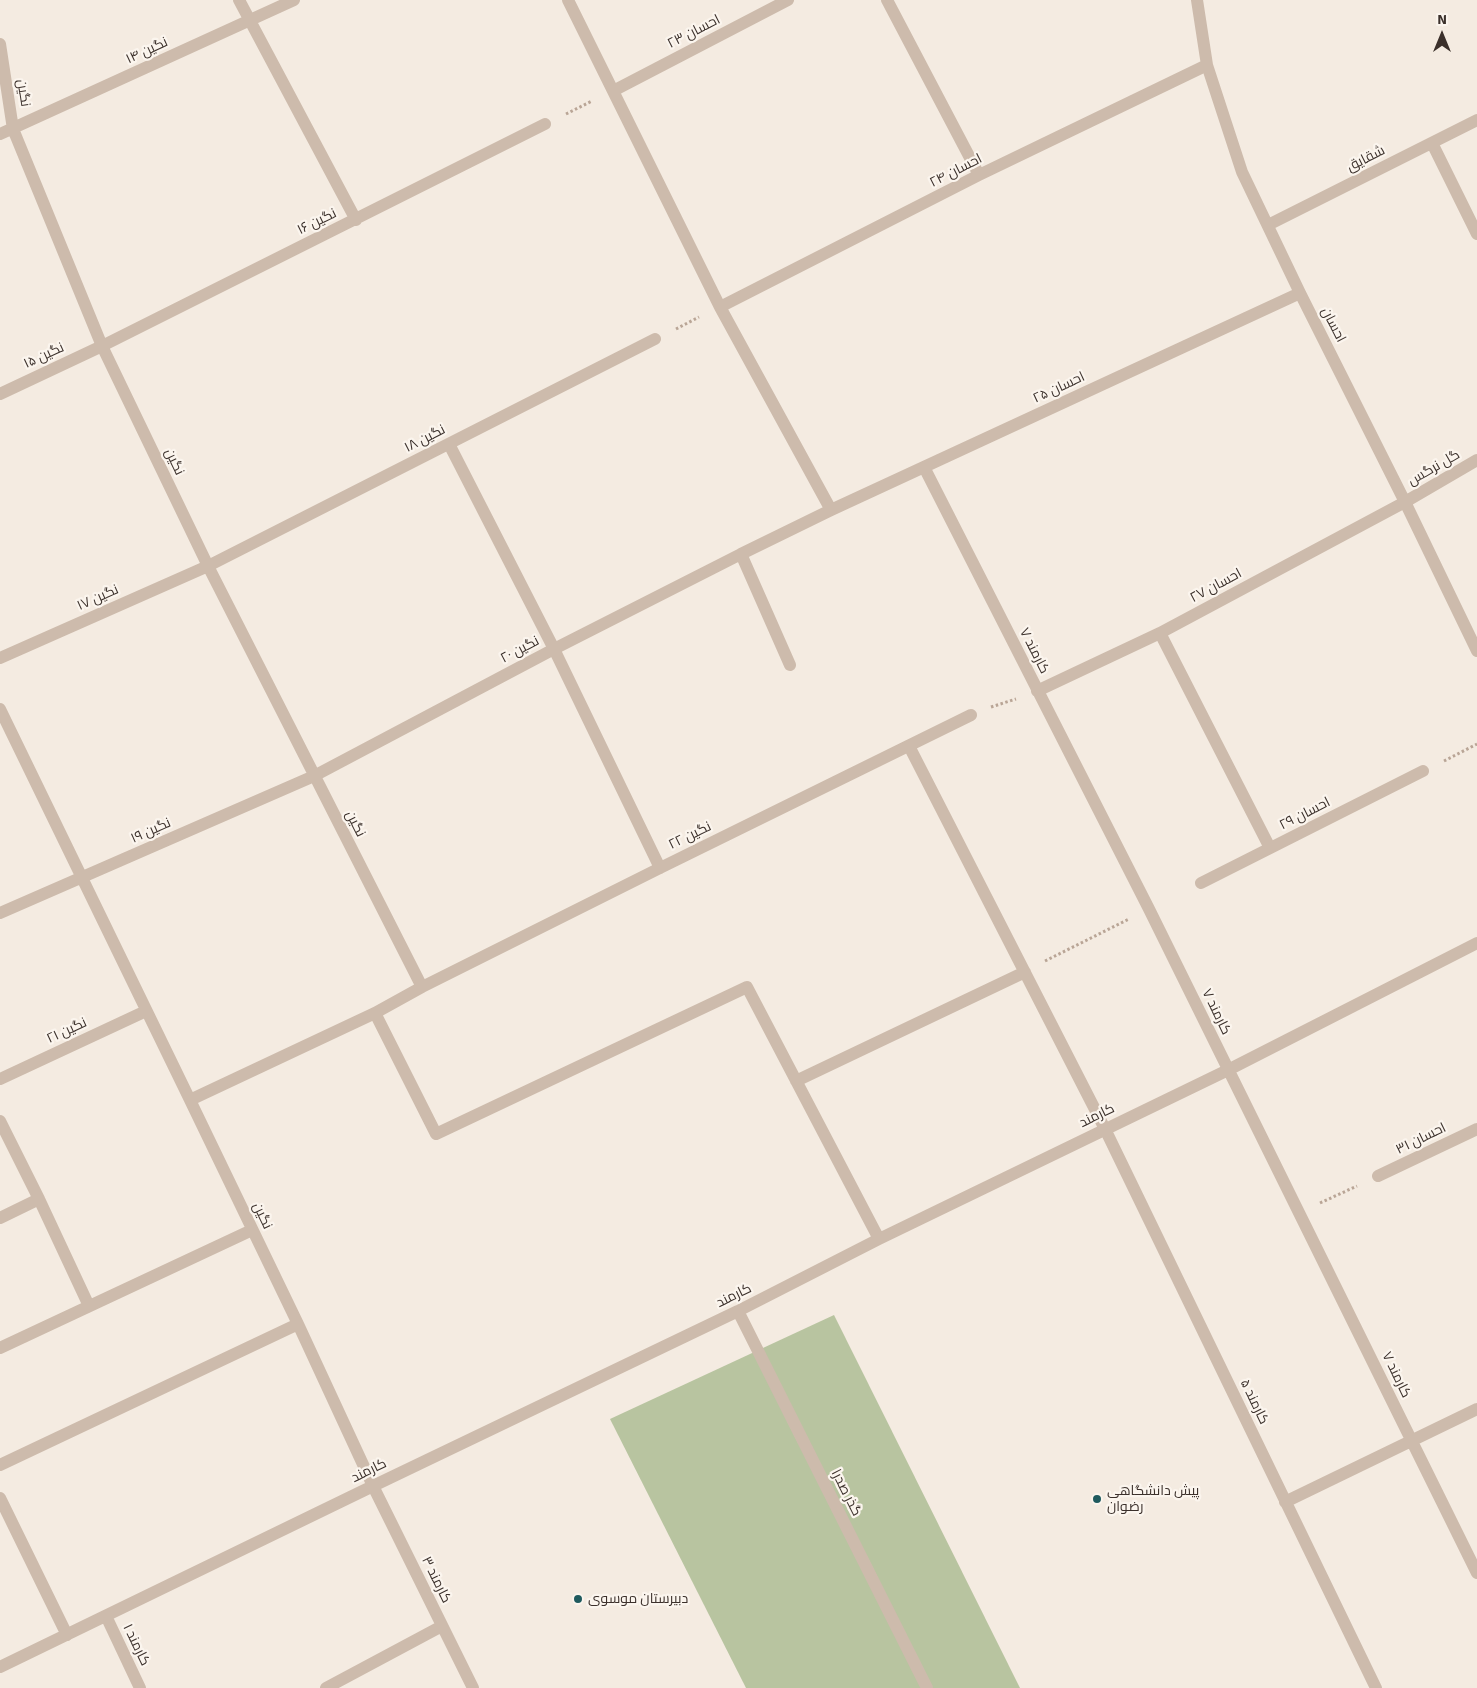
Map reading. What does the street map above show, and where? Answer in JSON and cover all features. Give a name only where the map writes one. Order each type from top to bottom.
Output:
[{"type":"street","points":[[240,0],[356,220]]},
{"type":"street","name":"نگین ۱۴","points":[[0,134],[294,0]]},
{"type":"street","points":[[568,0],[720,307],[831,510]]},
{"type":"street","name":"احسان ۲۳","points":[[613,91],[788,0]]},
{"type":"street","points":[[887,0],[979,175]]},
{"type":"street","name":"احسان","points":[[1197,0],[1207,65],[1242,172],[1477,651]]},
{"type":"street","name":"نگین","points":[[0,44],[13,129],[102,346],[208,566],[422,987]]},
{"type":"street","name":"احسان ۲۴","points":[[720,307],[979,175],[1207,65]]},
{"type":"street","name":"شقایق","points":[[1268,225],[1477,120]]},
{"type":"street","name":"نگین ۱۶","points":[[102,346],[545,124]]},
{"type":"street","points":[[1432,143],[1477,234]]},
{"type":"street","name":"احسان ۲۵","points":[[831,510],[1300,293]]},
{"type":"street","name":"نگین ۱۸","points":[[208,566],[655,339]]},
{"type":"street","name":"نگین ۱۵","points":[[0,394],[102,346]]},
{"type":"street","points":[[449,444],[554,649],[660,868]]},
{"type":"street","name":"گل نرگس","points":[[1405,502],[1477,460]]},
{"type":"street","name":"کارمند ۷","points":[[924,467],[1149,909],[1477,1573]]},
{"type":"street","name":"احسان ۲۷","points":[[1038,691],[1160,633],[1405,502]]},
{"type":"street","name":"نگین ۲۰","points":[[314,776],[554,649],[831,510]]},
{"type":"street","points":[[741,554],[790,665]]},
{"type":"street","name":"نگین ۱۷","points":[[0,658],[208,566]]},
{"type":"street","points":[[1160,633],[1270,848]]},
{"type":"street","name":"نگین","points":[[0,709],[298,1324],[373,1486]]},
{"type":"street","name":"نگین ۲۲","points":[[422,987],[971,715]]},
{"type":"street","name":"کارمند ۵","points":[[909,746],[1105,1129],[1376,1688]]},
{"type":"street","name":"احسان ۲۹","points":[[1201,883],[1423,771]]},
{"type":"street","name":"نگین ۱۹","points":[[0,913],[314,776]]},
{"type":"street","name":"کارمند","points":[[0,1667],[738,1311],[879,1239],[1228,1070],[1477,943]]},
{"type":"street","points":[[796,1082],[1025,972]]},
{"type":"street","points":[[190,1100],[375,1013],[422,987]]},
{"type":"street","points":[[375,1013],[436,1134],[747,987],[879,1239]]},
{"type":"street","name":"نگین ۲۱","points":[[0,1080],[146,1010]]},
{"type":"street","points":[[0,1122],[39,1199],[89,1306]]},
{"type":"street","name":"احسان ۳۱","points":[[1378,1176],[1477,1128]]},
{"type":"street","points":[[0,1218],[39,1199]]},
{"type":"street","points":[[0,1348],[252,1230]]},
{"type":"street","name":"گذر صدرا","points":[[738,1311],[927,1688]]},
{"type":"street","points":[[0,1465],[298,1324]]},
{"type":"street","points":[[1285,1502],[1477,1409]]},
{"type":"street","name":"کارمند ۳","points":[[373,1486],[473,1688]]},
{"type":"street","points":[[0,1498],[68,1634]]},
{"type":"street","name":"کارمند ۱","points":[[106,1616],[140,1688]]},
{"type":"street","points":[[326,1688],[442,1626]]},
{"type":"path","points":[[545,124],[613,91]]},
{"type":"path","points":[[655,339],[720,307]]},
{"type":"path","points":[[971,715],[1038,691]]},
{"type":"path","points":[[1423,771],[1477,744]]},
{"type":"path","points":[[1025,972],[1149,909]]},
{"type":"path","points":[[1299,1213],[1378,1176]]},
{"type":"green space","points":[[834,1315],[1020,1688],[746,1688],[610,1419]]},
{"type":"place","name":"پیش دانشگاهی رضوان","points":[[1097,1499]]},
{"type":"place","name":"دبیرستان موسوی","points":[[578,1599]]}]
